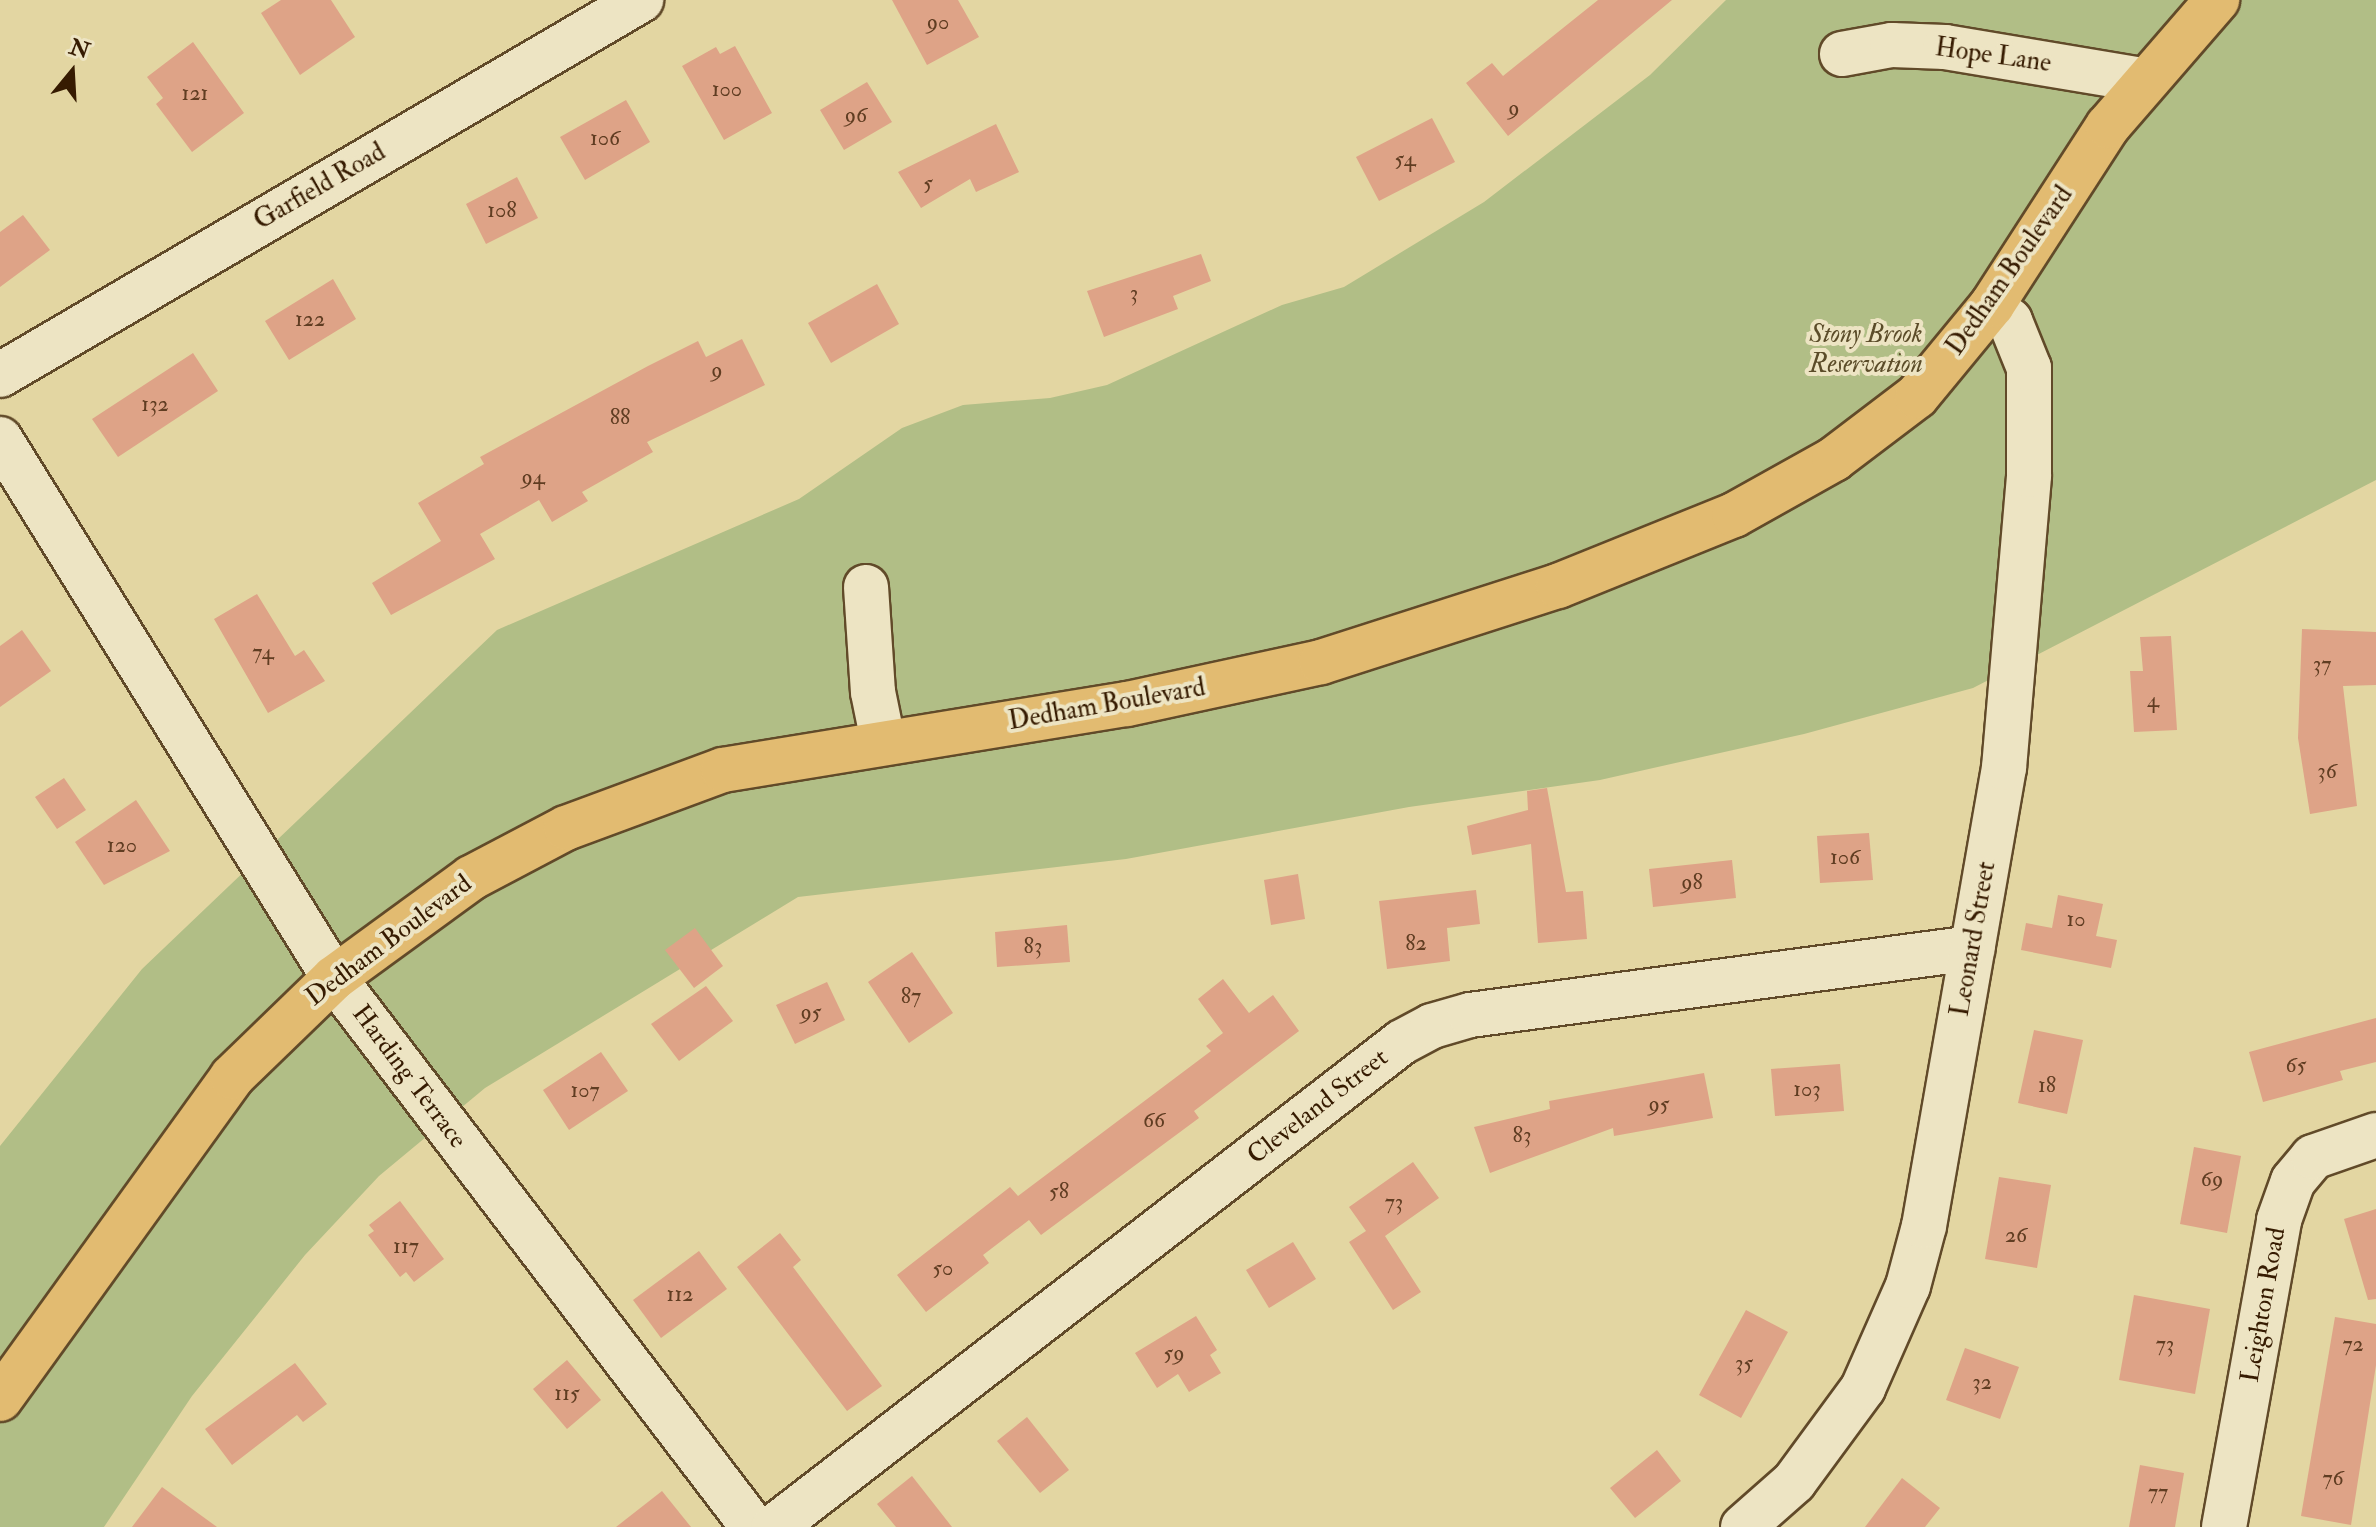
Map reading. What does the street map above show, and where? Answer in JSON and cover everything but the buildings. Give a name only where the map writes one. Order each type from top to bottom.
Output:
[{"type":"main road","name":"Dedham Boulevard","points":[[0,1399],[232,1077],[334,978],[460,886],[566,828],[723,770],[883,741],[1127,704],[1321,662],[1671,543],[1781,491],[1879,427],[1917,396],[1992,305],[2143,80],[2217,0]]},
{"type":"street","name":"Garfield Road","points":[[0,375],[641,0]]},
{"type":"street","name":"Hope Lane","points":[[1842,54],[1892,45],[1945,47],[2143,80]]},
{"type":"street","name":"Leonard Street","points":[[1743,1527],[1794,1482],[1832,1436],[1888,1338],[1924,1226],[2004,768],[2030,462],[2029,368],[2017,332],[1992,305]]},
{"type":"street","name":"Harding Terrace","points":[[0,439],[334,978],[753,1527]]},
{"type":"street","points":[[866,587],[873,692],[883,741]]},
{"type":"street","name":"Cleveland Street","points":[[774,1527],[1402,1042],[1432,1026],[1470,1015],[1973,948]]},
{"type":"street","name":"Leighton Road","points":[[2224,1527],[2279,1220],[2293,1181],[2313,1157],[2376,1135]]},
{"type":"green space","name":"Stony Brook Reservation","points":[[1726,0],[2376,0],[2376,480],[1973,688],[1804,734],[1600,780],[1409,807],[1126,859],[798,897],[485,1088],[379,1176],[305,1255],[192,1396],[104,1527],[0,1527],[0,1146],[142,969],[497,630],[799,499],[902,428],[963,405],[1050,398],[1107,385],[1282,305],[1344,287],[1484,202],[1650,75]]}]
